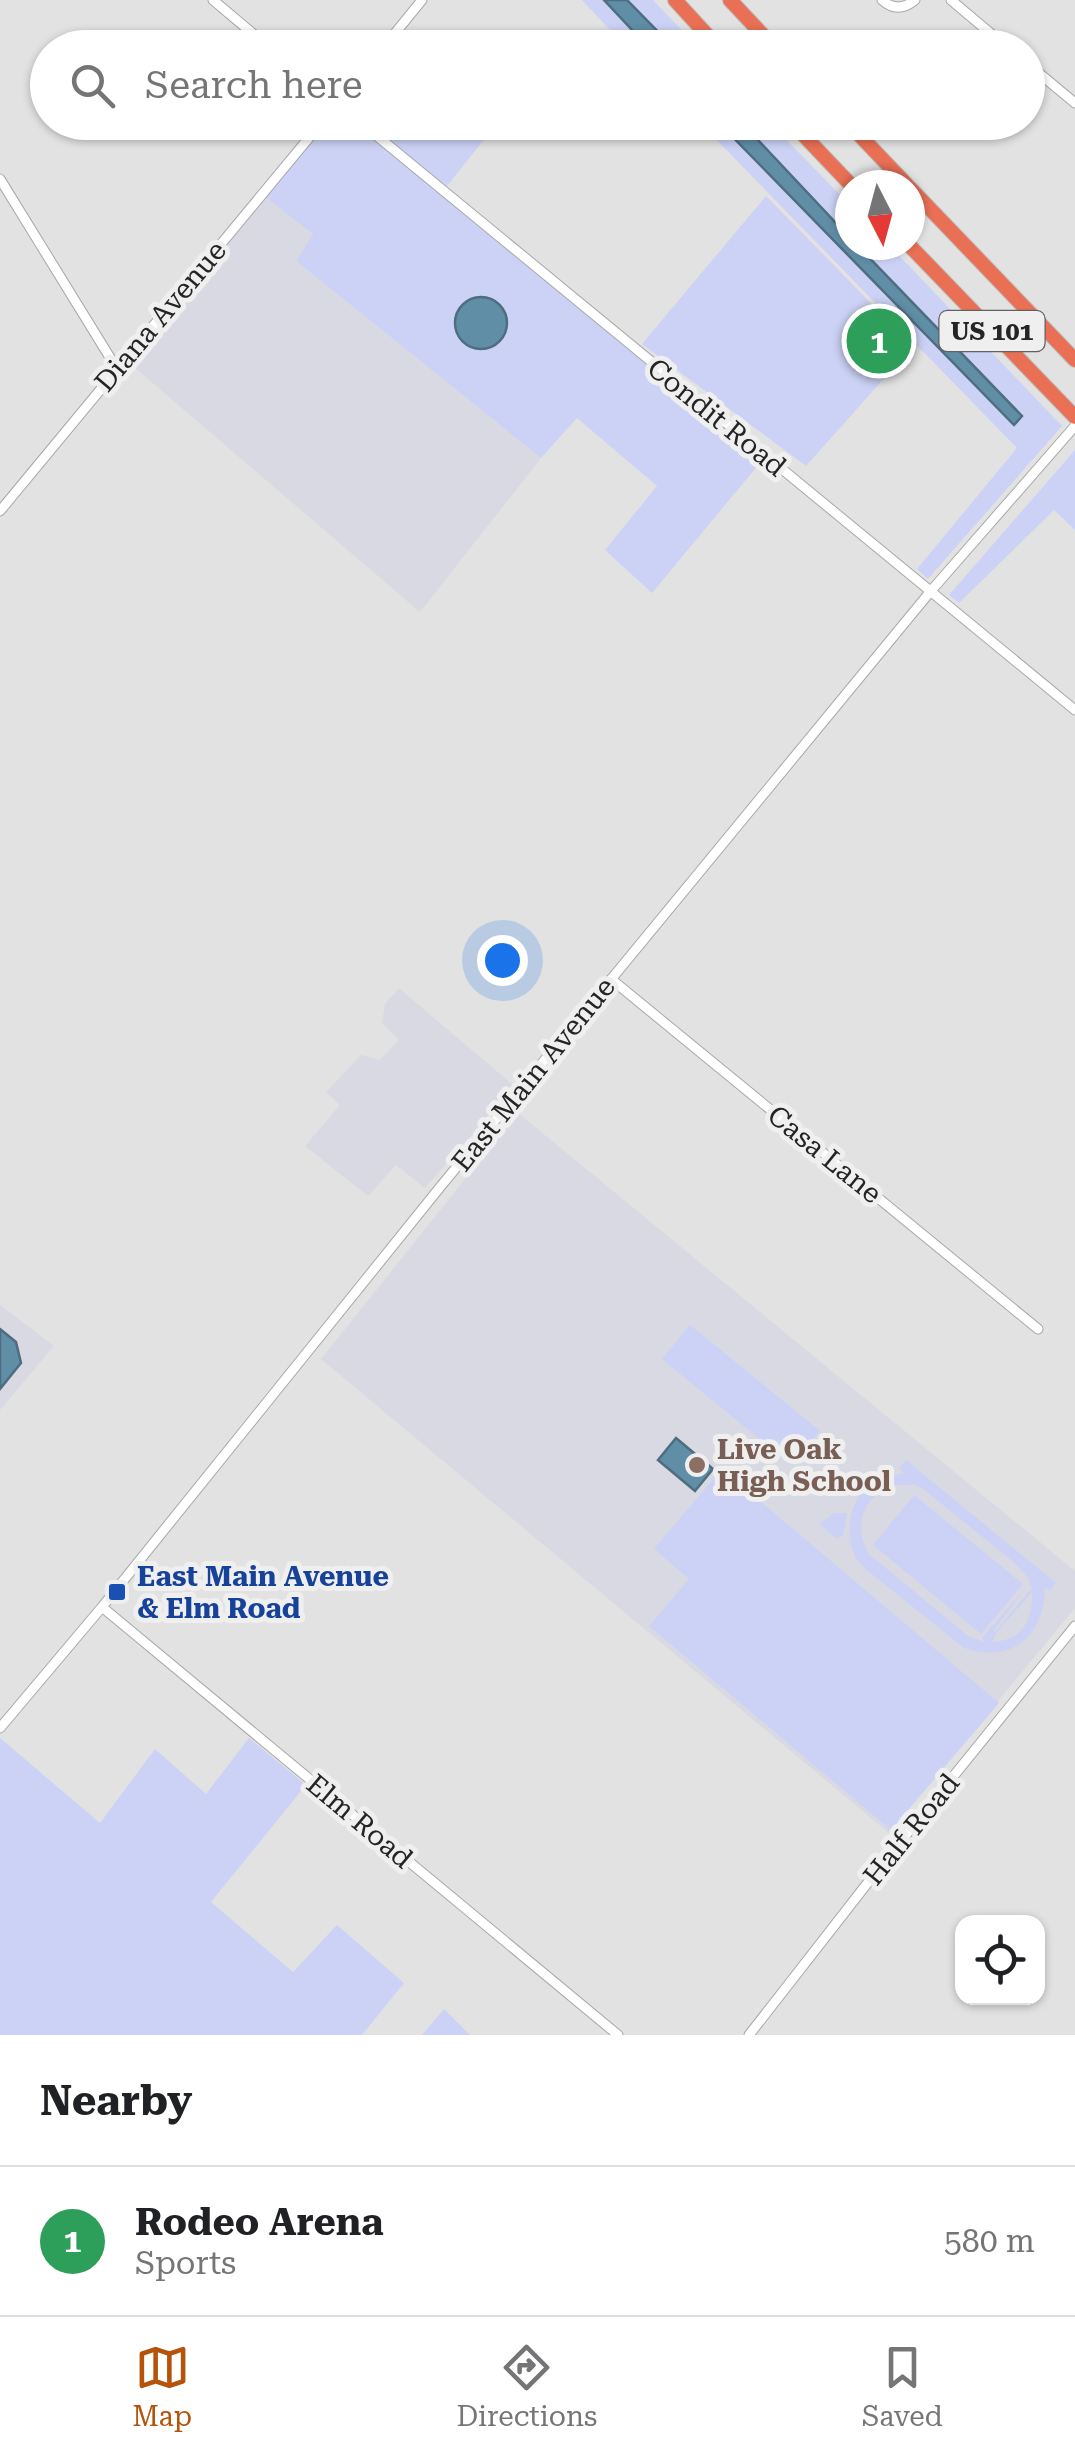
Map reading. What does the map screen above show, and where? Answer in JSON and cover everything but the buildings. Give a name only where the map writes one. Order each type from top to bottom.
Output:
[{"type":"highway","points":[[675,0],[702,30]]},
{"type":"highway","points":[[730,0],[758,30]]},
{"type":"highway","points":[[808,140],[837,170]]},
{"type":"highway","name":"US 101","points":[[864,140],[894,170]]},
{"type":"highway","name":"US 101","points":[[925,203],[1075,360]]},
{"type":"highway","name":"US 101","points":[[923,260],[1075,417]]},
{"type":"street","points":[[214,0],[249,30]]},
{"type":"street","points":[[398,30],[422,0]]},
{"type":"street","points":[[882,0],[888,6],[901,8],[915,0]]},
{"type":"street","points":[[951,0],[987,30]]},
{"type":"street","points":[[1045,78],[1075,102]]},
{"type":"street","name":"Diana Avenue","points":[[0,511],[307,140]]},
{"type":"street","name":"Condit Road","points":[[382,140],[1075,710]]},
{"type":"street","points":[[0,179],[116,368]]},
{"type":"street","name":"East Main Avenue","points":[[0,1728],[930,592],[1075,426]]},
{"type":"street","name":"Casa Lane","points":[[611,979],[1038,1330]]},
{"type":"street","name":"Elm Road","points":[[102,1607],[618,2035]]},
{"type":"street","name":"Half Road","points":[[749,2035],[1075,1626]]},
{"type":"shaded area","points":[[582,0],[653,0],[682,30],[610,30]]},
{"type":"shaded area","points":[[604,0],[627,0],[656,30],[632,30]]},
{"type":"shaded area","points":[[312,140],[484,140],[443,191],[764,458],[652,593],[605,550],[657,486],[577,418],[541,458],[296,261],[313,234],[264,196]]},
{"type":"shaded area","points":[[717,140],[787,140],[835,190],[835,260],[903,260],[1062,426],[928,579],[917,569],[1017,448]]},
{"type":"shaded area","points":[[736,140],[758,140],[835,222],[835,242]]},
{"type":"shaded area","points":[[264,196],[313,234],[296,261],[541,458],[420,612],[128,362]]},
{"type":"shaded area","points":[[766,196],[913,346],[806,466],[642,344]]},
{"type":"shaded area","points":[[853,260],[871,260],[1022,416],[1014,425]]},
{"type":"shaded area","points":[[481,297],[499,305],[507,323],[499,341],[481,349],[463,341],[455,323],[463,305]]},
{"type":"shaded area","points":[[1075,450],[1075,530],[1054,510],[959,603],[949,595]]},
{"type":"shaded area","points":[[399,988],[514,1086],[425,1188],[396,1165],[368,1196],[305,1146],[340,1105],[326,1092],[361,1055],[380,1060],[399,1040],[382,1023],[385,1004]]},
{"type":"shaded area","name":"Live Oak High School","points":[[518,1113],[1075,1571],[1075,1608],[889,1833],[321,1359]]},
{"type":"shaded area","points":[[0,1305],[54,1346],[0,1410]]},
{"type":"shaded area","points":[[690,1325],[820,1431],[791,1465],[662,1359]]},
{"type":"shaded area","points":[[0,1329],[16,1342],[21,1363],[0,1389]]},
{"type":"shaded area","points":[[676,1438],[713,1469],[695,1491],[658,1460]]},
{"type":"shaded area","points":[[906,1460],[1056,1583],[1050,1591],[1045,1587],[1039,1620],[1022,1642],[997,1652],[964,1648],[856,1558],[850,1531],[855,1503],[870,1485],[904,1473],[899,1468]],"holes":[[[895,1485],[923,1489],[1016,1564],[1029,1579],[1032,1591],[992,1633],[1026,1587],[982,1638],[985,1642],[968,1636],[869,1554],[861,1533],[864,1513],[875,1496]],[[1032,1592],[1031,1611],[1024,1627],[1011,1637],[992,1642]]]},
{"type":"shaded area","points":[[722,1469],[999,1703],[891,1830],[649,1626],[689,1579],[654,1549]]},
{"type":"shaded area","points":[[914,1495],[1023,1584],[981,1634],[873,1545]]},
{"type":"shaded area","points":[[834,1513],[847,1513],[843,1536],[836,1538],[819,1524]]},
{"type":"shaded area","points":[[0,1738],[100,1823],[155,1749],[206,1794],[249,1738],[306,1785],[211,1902],[293,1972],[337,1925],[404,1983],[362,2035],[0,2035]]},
{"type":"shaded area","points":[[444,2009],[470,2035],[422,2035]]},
{"type":"place","name":"Rodeo Arena","points":[[879,341]]},
{"type":"place","name":"Live Oak High School","points":[[697,1465]]},
{"type":"place","name":"East Main Avenue & Elm Road","points":[[117,1592]]}]
